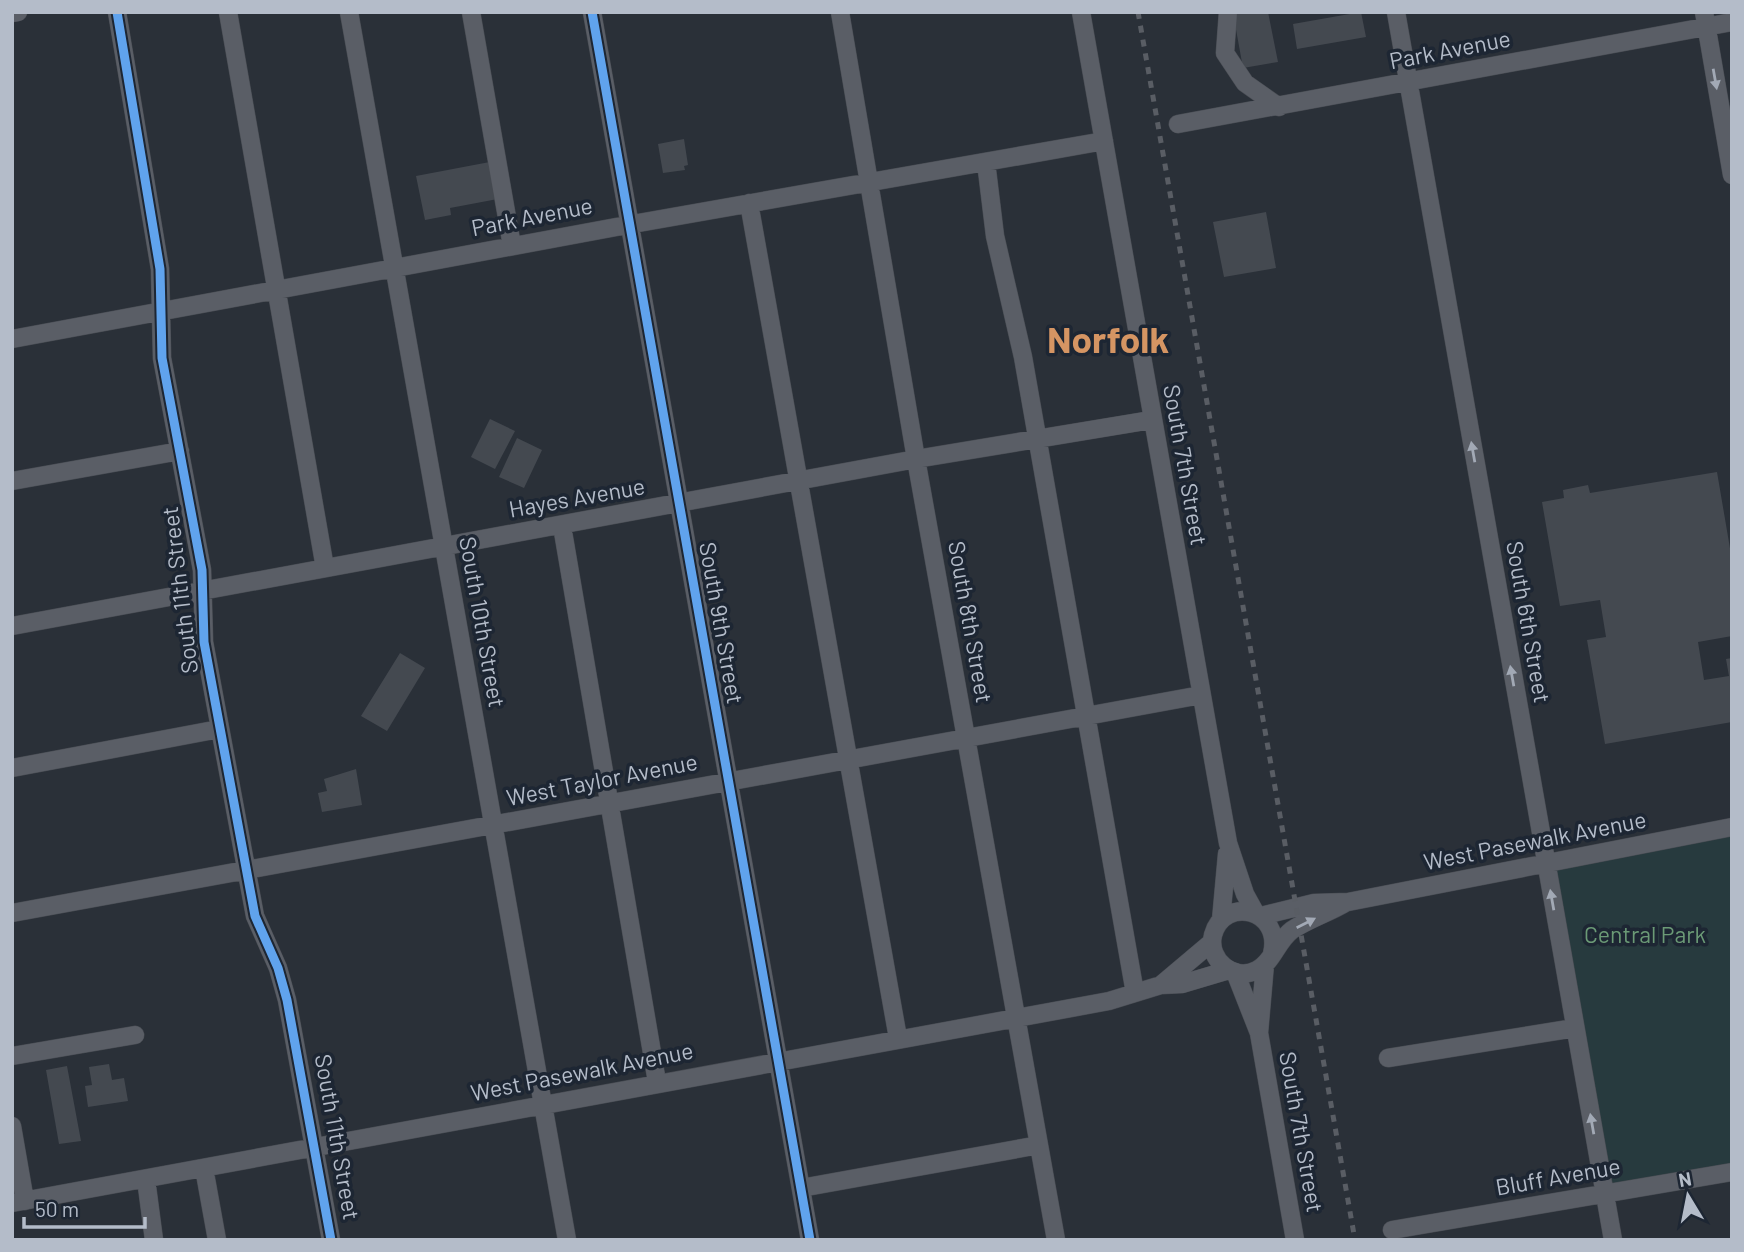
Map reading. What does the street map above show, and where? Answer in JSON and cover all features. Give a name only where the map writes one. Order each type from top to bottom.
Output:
[{"type":"street","points":[[12,13],[18,12]]},
{"type":"street","name":"South 11th Street","points":[[117,12],[160,269],[162,358],[204,591],[204,642],[219,729],[255,916],[278,968],[287,1000],[331,1240]]},
{"type":"street","points":[[228,12],[325,568]]},
{"type":"street","name":"South 10th Street","points":[[349,12],[567,1240]]},
{"type":"street","points":[[471,12],[512,246]]},
{"type":"street","name":"South 9th Street","points":[[592,12],[627,225],[681,504],[810,1240]]},
{"type":"street","name":"South 8th Street","points":[[840,12],[916,459],[1056,1240]]},
{"type":"street","name":"South 7th Street","points":[[1081,12],[1151,420],[1228,843],[1245,894],[1258,915]]},
{"type":"street","points":[[1228,12],[1225,53],[1245,83],[1279,107]]},
{"type":"street","name":"South 6th Street","points":[[1396,12],[1613,1240]]},
{"type":"street","points":[[1705,19],[1732,175]]},
{"type":"street","name":"Park Avenue","points":[[1178,124],[1408,82],[1705,19],[1732,22]]},
{"type":"street","name":"Park Avenue","points":[[12,339],[627,225],[1104,141]]},
{"type":"street","points":[[986,162],[995,236],[1015,314],[1135,993]]},
{"type":"street","points":[[749,203],[846,760],[898,1038]]},
{"type":"street","name":"Hayes Avenue","points":[[12,626],[916,459],[1151,420]]},
{"type":"street","points":[[12,481],[180,451]]},
{"type":"street","points":[[562,526],[607,803],[657,1082]]},
{"type":"street","name":"West Taylor Avenue","points":[[12,913],[1200,695]]},
{"type":"street","points":[[12,768],[219,729]]},
{"type":"street","name":"West Pasewalk Avenue","points":[[1258,915],[1314,903],[1348,902],[1732,827]]},
{"type":"street","name":"South 7th Street","points":[[1222,920],[1228,843]]},
{"type":"street","name":"West Pasewalk Avenue","points":[[1269,959],[1292,931],[1348,902]]},
{"type":"street","points":[[1238,912],[1258,915],[1274,936],[1269,959],[1251,973],[1232,971],[1218,961],[1212,942],[1222,920],[1238,912]]},
{"type":"street","name":"West Pasewalk Avenue","points":[[1161,985],[1212,942]]},
{"type":"street","name":"South 7th Street","points":[[1259,1033],[1269,959]]},
{"type":"street","name":"South 7th Street","points":[[1232,971],[1259,1033],[1295,1240]]},
{"type":"street","name":"West Pasewalk Avenue","points":[[19,1202],[657,1082],[1110,1001],[1161,985],[1182,984],[1232,971]]},
{"type":"street","points":[[1388,1058],[1575,1028]]},
{"type":"street","points":[[12,1056],[135,1035]]},
{"type":"street","points":[[12,1126],[19,1202]]},
{"type":"street","points":[[801,1188],[1039,1145]]},
{"type":"street","points":[[204,1168],[217,1240]]},
{"type":"street","name":"Bluff Avenue","points":[[1392,1230],[1732,1172]]},
{"type":"street","points":[[146,1180],[153,1240]]},
{"type":"green space","name":"Central Park","points":[[1732,827],[1732,1172],[1605,1194],[1545,864]]},
{"type":"building","points":[[1268,12],[1278,62],[1243,68],[1233,13]]},
{"type":"building","points":[[1361,12],[1366,37],[1297,49],[1293,24]]},
{"type":"building","points":[[684,139],[688,165],[684,166],[685,170],[663,173],[658,144]]},
{"type":"building","points":[[495,161],[503,198],[450,208],[451,215],[425,220],[416,176]]},
{"type":"building","points":[[1266,212],[1276,268],[1224,277],[1213,222]]},
{"type":"building","points":[[490,419],[515,431],[495,469],[471,457]]},
{"type":"building","points":[[517,438],[542,450],[524,488],[499,477]]},
{"type":"building","points":[[1717,472],[1732,560],[1732,636],[1698,642],[1704,680],[1729,676],[1726,659],[1732,658],[1732,722],[1605,744],[1587,640],[1606,637],[1600,600],[1560,606],[1542,502],[1564,498],[1563,490],[1588,485],[1590,493]]},
{"type":"building","points":[[400,653],[425,668],[387,731],[361,716]]},
{"type":"building","points":[[356,769],[362,805],[322,812],[318,793],[327,791],[324,779]]},
{"type":"building","points":[[109,1064],[112,1080],[124,1078],[128,1101],[88,1107],[85,1086],[92,1085],[89,1067]]},
{"type":"building","points":[[67,1066],[81,1141],[59,1144],[46,1070]]},
{"type":"railway","points":[[1138,12],[1355,1240]]},
{"type":"cycle path","points":[[117,12],[160,269],[162,358],[202,570],[204,642],[255,916],[278,968],[287,1000],[331,1240]]},
{"type":"cycle path","points":[[592,12],[810,1240]]},
{"type":"district","name":"Norfolk","points":[[1108,340]]}]
